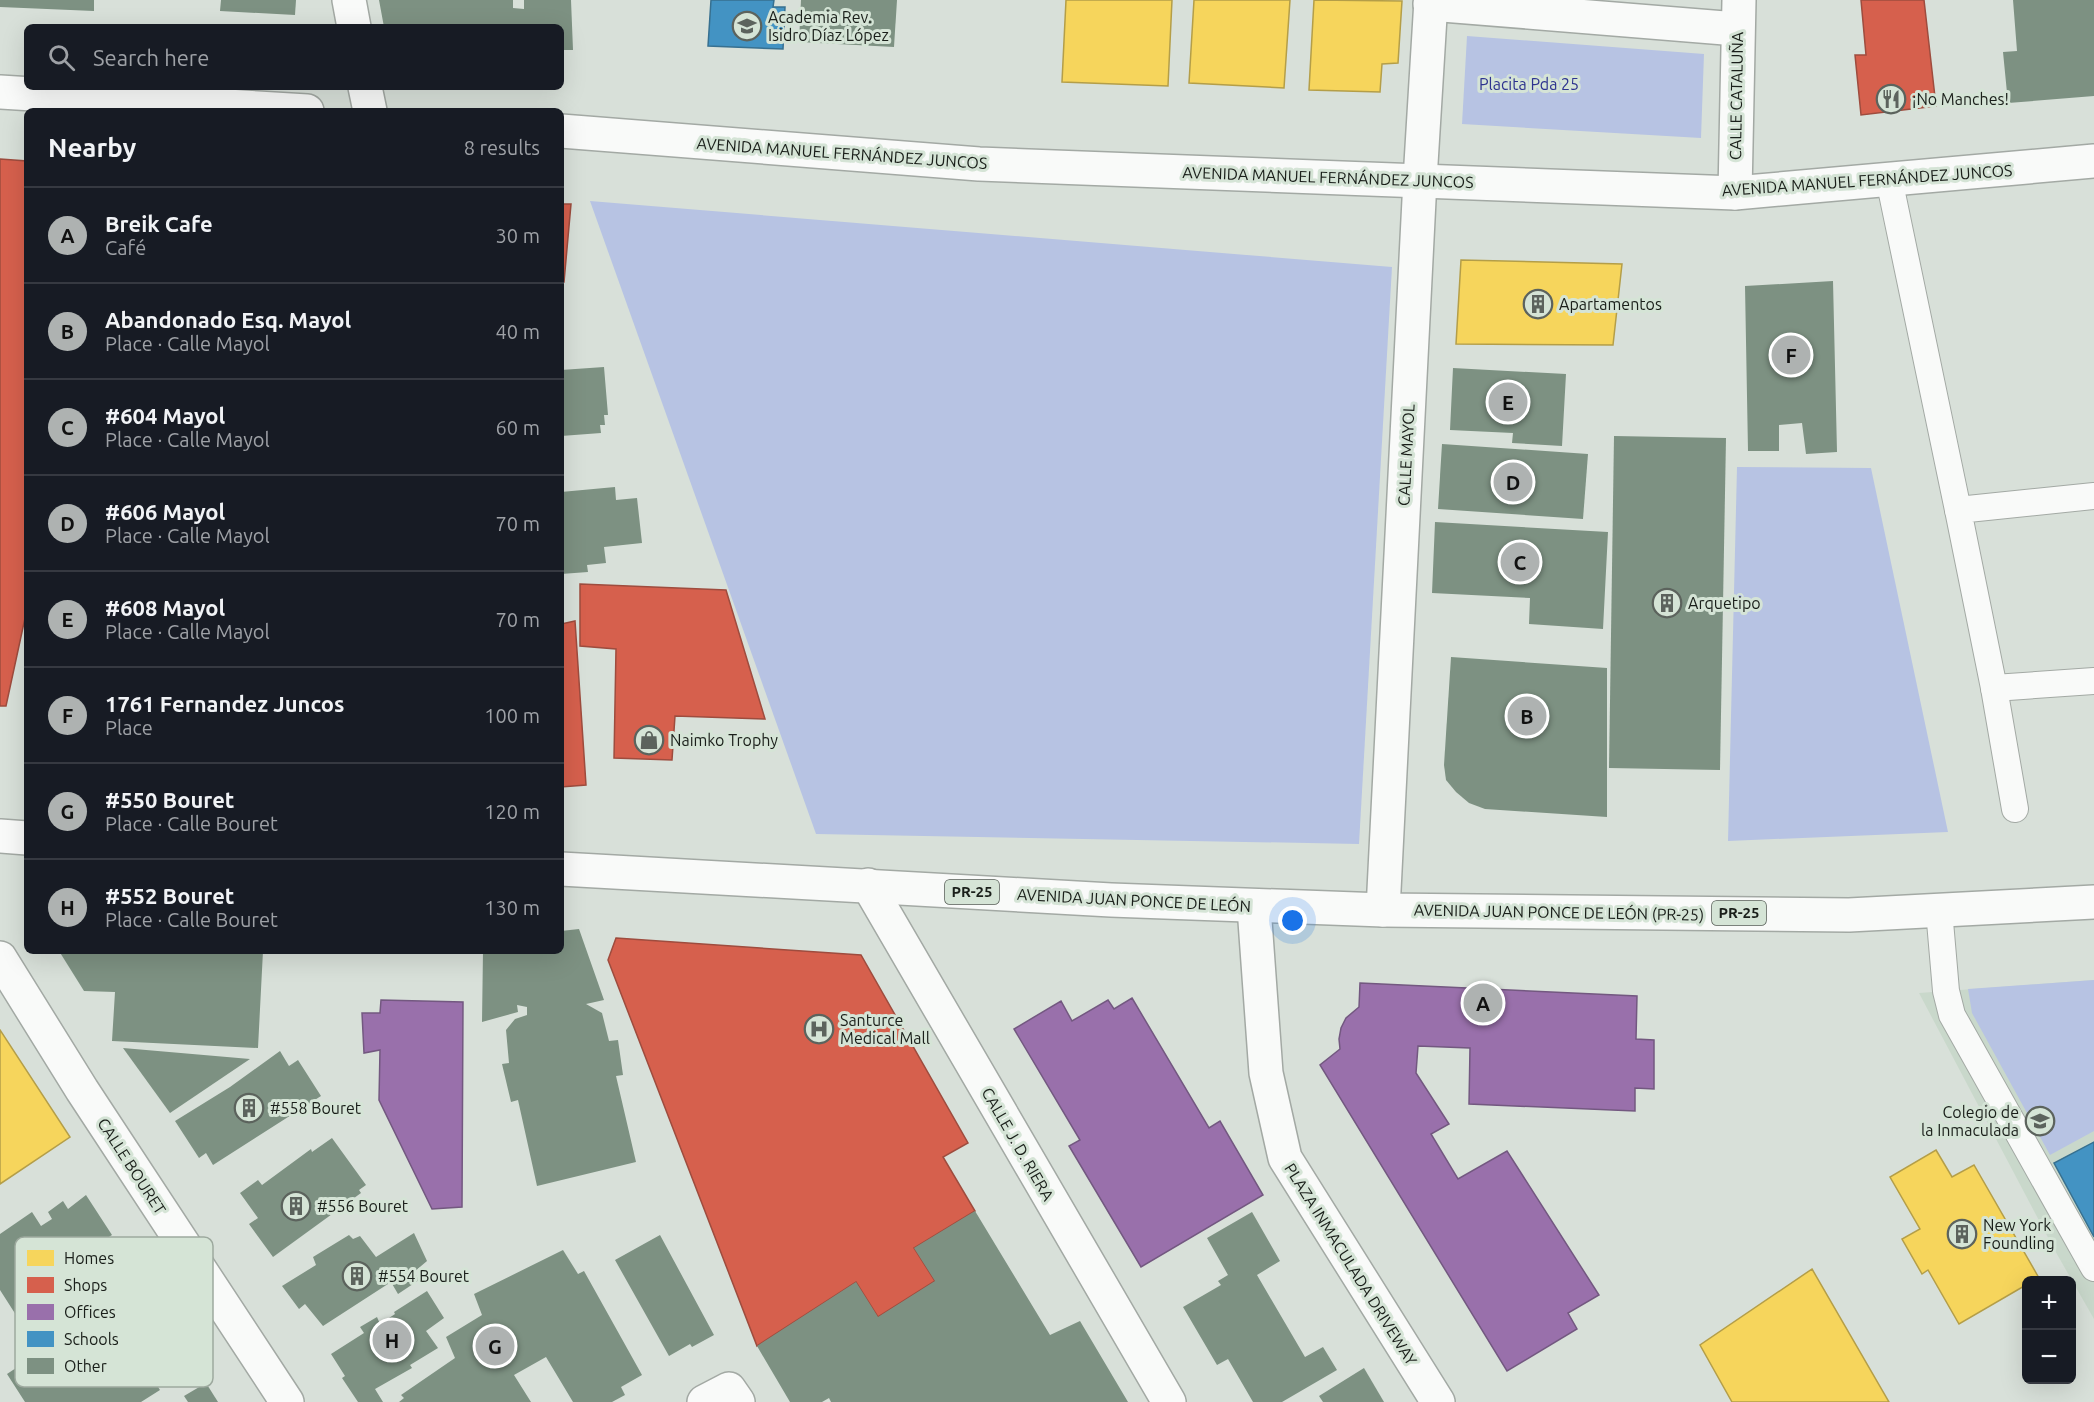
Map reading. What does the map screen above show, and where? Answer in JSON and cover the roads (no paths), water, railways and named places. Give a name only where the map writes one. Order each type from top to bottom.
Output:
[{"type":"main road","points":[[349,0],[353,24]]},
{"type":"main road","points":[[1431,2],[1738,15]]},
{"type":"main road","name":"CALLE MAYOL","points":[[1383,910],[1419,180],[1431,2]]},
{"type":"main road","name":"CALLE CATALUÑA","points":[[1735,193],[1738,15]]},
{"type":"main road","points":[[366,90],[368,108]]},
{"type":"main road","points":[[0,92],[259,108]]},
{"type":"main road","name":"AVENIDA MANUEL FERNÁNDEZ JUNCOS","points":[[564,131],[979,164],[1735,193],[2094,161]]},
{"type":"main road","points":[[0,836],[24,838]]},
{"type":"main road","name":"AVENIDA JUAN PONCE DE LEÓN","points":[[564,869],[1254,907],[1383,910]]},
{"type":"main road","name":"CALLE J. D. RIERA","points":[[868,885],[1169,1402]]},
{"type":"main road","name":"AVENIDA JUAN PONCE DE LEÓN (PR-25)","points":[[1383,910],[1849,915],[2094,902]]},
{"type":"main road","name":"PLAZA INMACULADA DRIVEWAY","points":[[1254,907],[1266,1073],[1285,1158],[1438,1402]]},
{"type":"main road","name":"CALLE BOURET","points":[[0,958],[82,1090],[178,1237]]},
{"type":"main road","name":"CALLE BOURET","points":[[213,1290],[286,1402]]},
{"type":"main road","points":[[704,1402],[729,1389],[738,1402]]},
{"type":"lane","points":[[1889,179],[1994,688],[2015,809]]},
{"type":"lane","points":[[1958,510],[2094,496]]},
{"type":"lane","points":[[1994,688],[2094,681]]},
{"type":"lane","points":[[1939,910],[1946,991],[1952,1015],[2094,1268]]},
{"type":"place","name":"Academia Rev. Isidro Díaz López","points":[[747,26]]},
{"type":"place","name":"¡No Manches!","points":[[1891,99]]},
{"type":"place","name":"Apartamentos","points":[[1538,304]]},
{"type":"place","name":"1761 Fernandez Juncos","points":[[1791,355]]},
{"type":"place","name":"#608 Mayol","points":[[1508,402]]},
{"type":"place","name":"#606 Mayol","points":[[1513,482]]},
{"type":"place","name":"#604 Mayol","points":[[1520,562]]},
{"type":"place","name":"Arquetipo","points":[[1667,603]]},
{"type":"place","name":"Abandonado Esq. Mayol","points":[[1527,716]]},
{"type":"place","name":"Naimko Trophy","points":[[649,740]]},
{"type":"place","name":"Breik Cafe","points":[[1483,1003]]},
{"type":"place","name":"Santurce Medical Mall","points":[[819,1029]]},
{"type":"place","name":"#558 Bouret","points":[[249,1108]]},
{"type":"place","name":"Colegio de la Inmaculada","points":[[2040,1121]]},
{"type":"place","name":"#556 Bouret","points":[[296,1206]]},
{"type":"place","name":"New York Foundling","points":[[1962,1234]]},
{"type":"place","name":"#554 Bouret","points":[[357,1276]]},
{"type":"place","name":"#552 Bouret","points":[[392,1340]]},
{"type":"place","name":"#550 Bouret","points":[[495,1346]]},
{"type":"park label","name":"Placita Pda 25","points":[[1529,84]]}]
